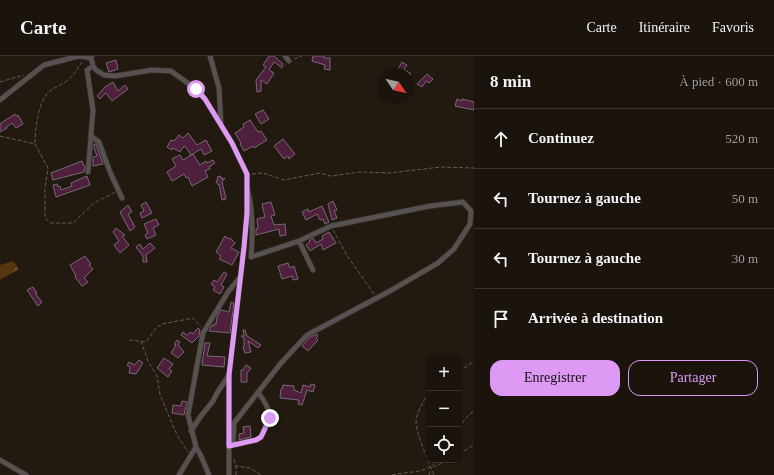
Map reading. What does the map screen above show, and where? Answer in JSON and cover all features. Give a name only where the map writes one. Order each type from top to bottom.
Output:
[{"type":"street","points":[[0,100],[44,65],[79,56],[91,57],[93,66],[104,75],[115,76],[152,70],[171,71],[196,89],[205,99],[232,143],[247,174],[247,213],[229,375],[231,446]]},
{"type":"street","points":[[210,56],[219,88],[222,126]]},
{"type":"street","points":[[286,56],[289,61]]},
{"type":"street","points":[[88,172],[93,110],[87,70],[93,66]]},
{"type":"street","points":[[91,136],[100,142],[110,172],[122,198]]},
{"type":"street","points":[[229,475],[234,423],[281,362],[307,335],[377,298],[438,262],[454,249],[470,224],[470,211],[463,202],[430,206],[331,226],[299,241],[251,257],[252,238],[250,198],[247,187]]},
{"type":"street","points":[[299,241],[313,270]]},
{"type":"street","points":[[209,475],[196,447],[188,415],[203,333],[228,292],[240,277]]},
{"type":"street","points":[[191,431],[200,416],[213,401],[229,375]]},
{"type":"street","points":[[231,446],[261,437],[270,418],[268,405],[258,392]]},
{"type":"street","points":[[180,475],[196,447]]},
{"type":"street","points":[[0,460],[26,475]]},
{"type":"path","points":[[91,57],[82,62],[69,79],[46,94],[39,112],[35,129],[35,144],[48,168],[44,207],[46,218],[51,223],[73,223],[94,204],[118,189]]},
{"type":"path","points":[[0,82],[36,72]]},
{"type":"path","points":[[0,136],[35,144]]},
{"type":"path","points":[[247,174],[263,173],[284,180],[320,173],[330,176],[360,172],[390,173],[441,167],[474,168]]},
{"type":"path","points":[[331,226],[348,257],[377,298]]},
{"type":"path","points":[[129,340],[146,342],[156,328],[162,324],[193,318],[205,330]]},
{"type":"path","points":[[141,341],[148,361],[157,376],[160,395],[177,435],[190,456]]},
{"type":"path","points":[[462,370],[474,362]]},
{"type":"path","points":[[426,398],[421,405],[416,421],[418,431],[434,475]]},
{"type":"path","points":[[460,427],[474,410]]},
{"type":"path","points":[[462,452],[474,445]]},
{"type":"path","points":[[234,459],[236,475]]},
{"type":"path","points":[[427,475],[430,474],[431,467],[434,463]]},
{"type":"path","points":[[392,475],[402,472],[419,471],[441,463]]},
{"type":"path","points":[[236,466],[250,468],[261,475]]},
{"type":"green space","points":[[13,261],[19,269],[0,280],[0,265]]},
{"type":"building","points":[[269,56],[274,56],[283,64],[281,67],[274,62],[269,70],[274,73],[267,84],[261,80],[261,91],[257,92],[256,80],[266,67],[263,65]]},
{"type":"building","points":[[313,56],[324,56],[324,58],[330,58],[330,70],[324,69],[325,65],[312,61]]},
{"type":"building","points":[[116,60],[118,69],[109,72],[106,63]]},
{"type":"building","points":[[402,62],[407,65],[405,68],[399,68]]},
{"type":"building","points":[[427,74],[433,79],[429,83],[426,81],[422,87],[417,84]]},
{"type":"building","points":[[113,82],[118,91],[125,85],[128,89],[112,101],[106,93],[100,99],[97,96],[105,87]]},
{"type":"building","points":[[457,99],[474,102],[474,110],[455,106]]},
{"type":"building","points":[[263,110],[269,119],[261,124],[255,114]]},
{"type":"building","points":[[15,114],[16,116],[18,115],[23,124],[16,128],[12,123],[0,132],[0,124]]},
{"type":"building","points":[[250,120],[258,132],[261,131],[267,140],[254,148],[253,146],[244,151],[235,133],[244,127],[243,124]]},
{"type":"building","points":[[188,133],[197,145],[206,140],[212,151],[204,155],[201,149],[191,155],[184,146],[180,152],[173,148],[172,150],[167,147],[171,140],[174,141],[179,135],[183,138]]},
{"type":"building","points":[[283,139],[295,154],[289,159],[288,156],[284,159],[274,146]]},
{"type":"building","points":[[94,144],[96,144],[103,164],[93,166],[93,157],[97,156]]},
{"type":"building","points":[[193,154],[200,165],[206,161],[207,163],[213,160],[215,163],[209,167],[210,169],[205,171],[208,177],[192,186],[188,177],[186,178],[184,174],[172,181],[167,172],[176,166],[172,159],[180,155],[183,160]]},
{"type":"building","points":[[82,161],[85,166],[84,172],[53,180],[51,173]]},
{"type":"building","points":[[87,176],[90,185],[56,197],[53,185],[57,184],[58,187],[60,186],[61,190],[72,186],[71,183]]},
{"type":"building","points":[[221,176],[221,179],[225,178],[222,182],[226,199],[222,200],[219,184],[218,185],[216,181],[218,180],[217,177]]},
{"type":"building","points":[[333,201],[337,210],[334,211],[337,218],[332,220],[328,204]]},
{"type":"building","points":[[146,202],[152,213],[142,218],[140,213],[144,211],[141,205]]},
{"type":"building","points":[[271,202],[275,215],[271,216],[274,225],[285,224],[286,235],[280,236],[279,229],[256,235],[256,229],[258,229],[257,219],[265,217],[262,204]]},
{"type":"building","points":[[128,205],[132,212],[128,214],[135,227],[130,231],[120,212]]},
{"type":"building","points":[[322,206],[329,222],[325,224],[323,219],[320,220],[317,214],[306,220],[302,212],[308,209],[309,212]]},
{"type":"building","points":[[156,219],[159,225],[153,228],[156,235],[147,239],[145,235],[148,233],[144,224]]},
{"type":"building","points":[[116,228],[125,235],[122,236],[129,245],[120,253],[114,245],[119,241],[113,232]]},
{"type":"building","points":[[329,232],[336,243],[323,250],[321,244],[310,251],[306,245],[310,242],[309,241],[313,238],[316,243],[323,239],[322,236]]},
{"type":"building","points":[[225,236],[229,239],[230,238],[235,243],[231,248],[239,252],[232,265],[219,259],[221,256],[216,252]]},
{"type":"building","points":[[150,243],[155,248],[146,255],[147,262],[143,262],[143,256],[136,247],[140,244],[143,249]]},
{"type":"building","points":[[85,256],[91,264],[89,265],[93,269],[84,278],[88,282],[82,286],[75,277],[76,276],[70,265]]},
{"type":"building","points":[[288,263],[290,268],[294,266],[298,279],[293,280],[292,276],[282,279],[278,266]]},
{"type":"building","points":[[224,272],[227,274],[221,285],[224,287],[220,294],[213,290],[215,287],[211,284],[214,280],[217,282]]},
{"type":"building","points":[[33,287],[37,293],[35,293],[42,302],[38,306],[27,290]]},
{"type":"building","points":[[231,302],[234,303],[230,333],[209,331],[212,325],[214,326],[214,324],[216,324],[217,317],[221,310],[229,312]]},
{"type":"building","points":[[198,328],[200,330],[199,336],[192,343],[181,335],[183,332],[187,335],[190,332],[193,334]]},
{"type":"building","points":[[243,330],[245,330],[247,336],[261,345],[258,348],[248,341],[251,352],[245,353],[243,347],[244,338],[241,336],[244,336]]},
{"type":"building","points":[[317,334],[318,336],[316,338],[318,340],[308,351],[302,346],[310,337]]},
{"type":"building","points":[[177,340],[180,342],[178,345],[184,352],[178,358],[171,353]]},
{"type":"building","points":[[205,343],[210,343],[207,356],[225,357],[224,367],[202,365]]},
{"type":"building","points":[[164,358],[173,364],[169,369],[172,371],[168,377],[157,368]]},
{"type":"building","points":[[139,360],[143,363],[136,374],[129,373],[130,367],[127,365],[129,362],[134,365]]},
{"type":"building","points":[[246,365],[251,368],[247,373],[247,382],[241,382],[241,370],[243,370]]},
{"type":"building","points":[[311,384],[315,385],[313,392],[307,390],[302,405],[298,404],[299,400],[280,398],[283,385],[294,386],[294,390],[301,393],[303,385],[310,387]]},
{"type":"building","points":[[182,401],[187,402],[184,415],[172,413],[173,405],[181,406]]},
{"type":"building","points":[[250,426],[251,437],[239,440],[239,434],[244,433],[243,427]]},
{"type":"route","points":[[196,89],[205,99],[232,143],[247,174],[247,213],[244,247],[229,375],[229,446],[256,440],[261,437],[270,418]]}]
